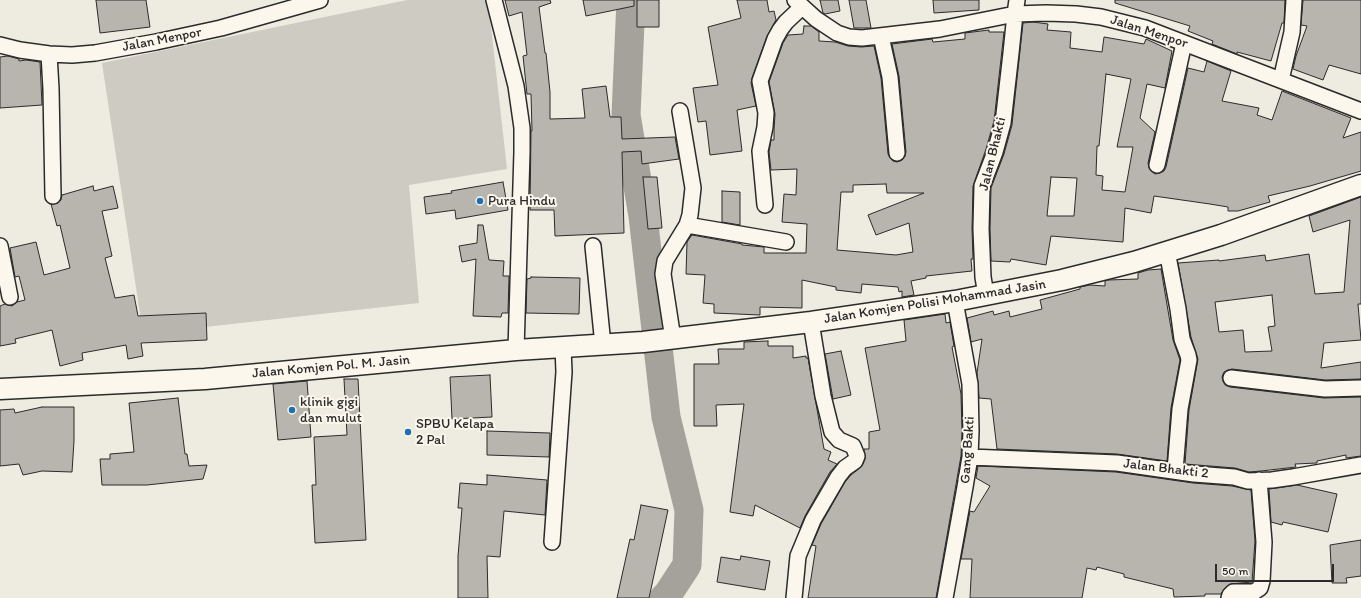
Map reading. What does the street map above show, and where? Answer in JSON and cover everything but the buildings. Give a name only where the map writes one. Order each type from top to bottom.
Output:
[{"type":"main road","name":"Jalan Komjen Polisi Mohammad Jasin","points":[[659,340],[811,322],[955,301],[1062,280],[1097,272],[1228,232],[1361,185]]},
{"type":"main road","name":"Jalan Komjen Pol. M. Jasin","points":[[0,389],[205,379],[516,350],[659,340]]},
{"type":"street","name":"Jalan Menpor","points":[[0,45],[48,54],[72,55],[95,53],[222,28],[320,0]]},
{"type":"street","points":[[494,0],[516,86],[522,128],[516,350]]},
{"type":"street","points":[[1281,80],[1292,32],[1294,0]]},
{"type":"street","name":"Jalan Menpor","points":[[798,4],[825,26],[837,33],[849,37],[881,36],[940,29],[1016,7],[1100,17],[1145,28],[1361,111]]},
{"type":"street","points":[[765,205],[760,152],[766,113],[760,81],[775,39],[798,4]]},
{"type":"street","name":"Jalan Bhakti","points":[[986,295],[983,277],[981,229],[982,186],[995,152],[1003,123],[1016,7]]},
{"type":"street","points":[[881,36],[891,83],[897,153]]},
{"type":"street","points":[[1157,165],[1184,43]]},
{"type":"street","points":[[48,54],[51,89],[54,196]]},
{"type":"street","points":[[659,340],[665,261],[687,225],[690,215],[693,188],[680,111]]},
{"type":"street","points":[[687,225],[786,242]]},
{"type":"street","points":[[0,246],[10,297]]},
{"type":"street","points":[[593,246],[603,345]]},
{"type":"street","points":[[1166,251],[1178,309],[1182,339],[1189,360],[1180,409],[1175,471]]},
{"type":"street","name":"Gang Bakti","points":[[945,598],[970,457],[971,431],[970,384],[955,301]]},
{"type":"street","points":[[794,598],[798,556],[813,520],[838,477],[845,468],[855,461],[857,456],[854,446],[839,440],[832,432],[822,396],[811,322]]},
{"type":"street","points":[[552,542],[564,372],[563,347]]},
{"type":"street","points":[[1230,378],[1325,389],[1361,388]]},
{"type":"street","name":"Jalan Bhakti 2","points":[[970,457],[1117,462],[1248,480],[1272,480],[1361,465]]},
{"type":"street","points":[[1229,598],[1233,592],[1254,592],[1260,588],[1262,580],[1264,542],[1259,480]]},
{"type":"shaded area","points":[[407,0],[488,0],[507,169],[409,185],[419,303],[143,334],[102,63]]},
{"type":"waterway","points":[[631,0],[626,115],[643,216],[666,417],[689,510],[687,565],[664,598]]},
{"type":"place","name":"Pura Hindu","points":[[480,201]]},
{"type":"place","name":"klinik gigi dan mulut","points":[[292,410]]},
{"type":"place","name":"SPBU Kelapa 2 Pal","points":[[408,432]]}]
